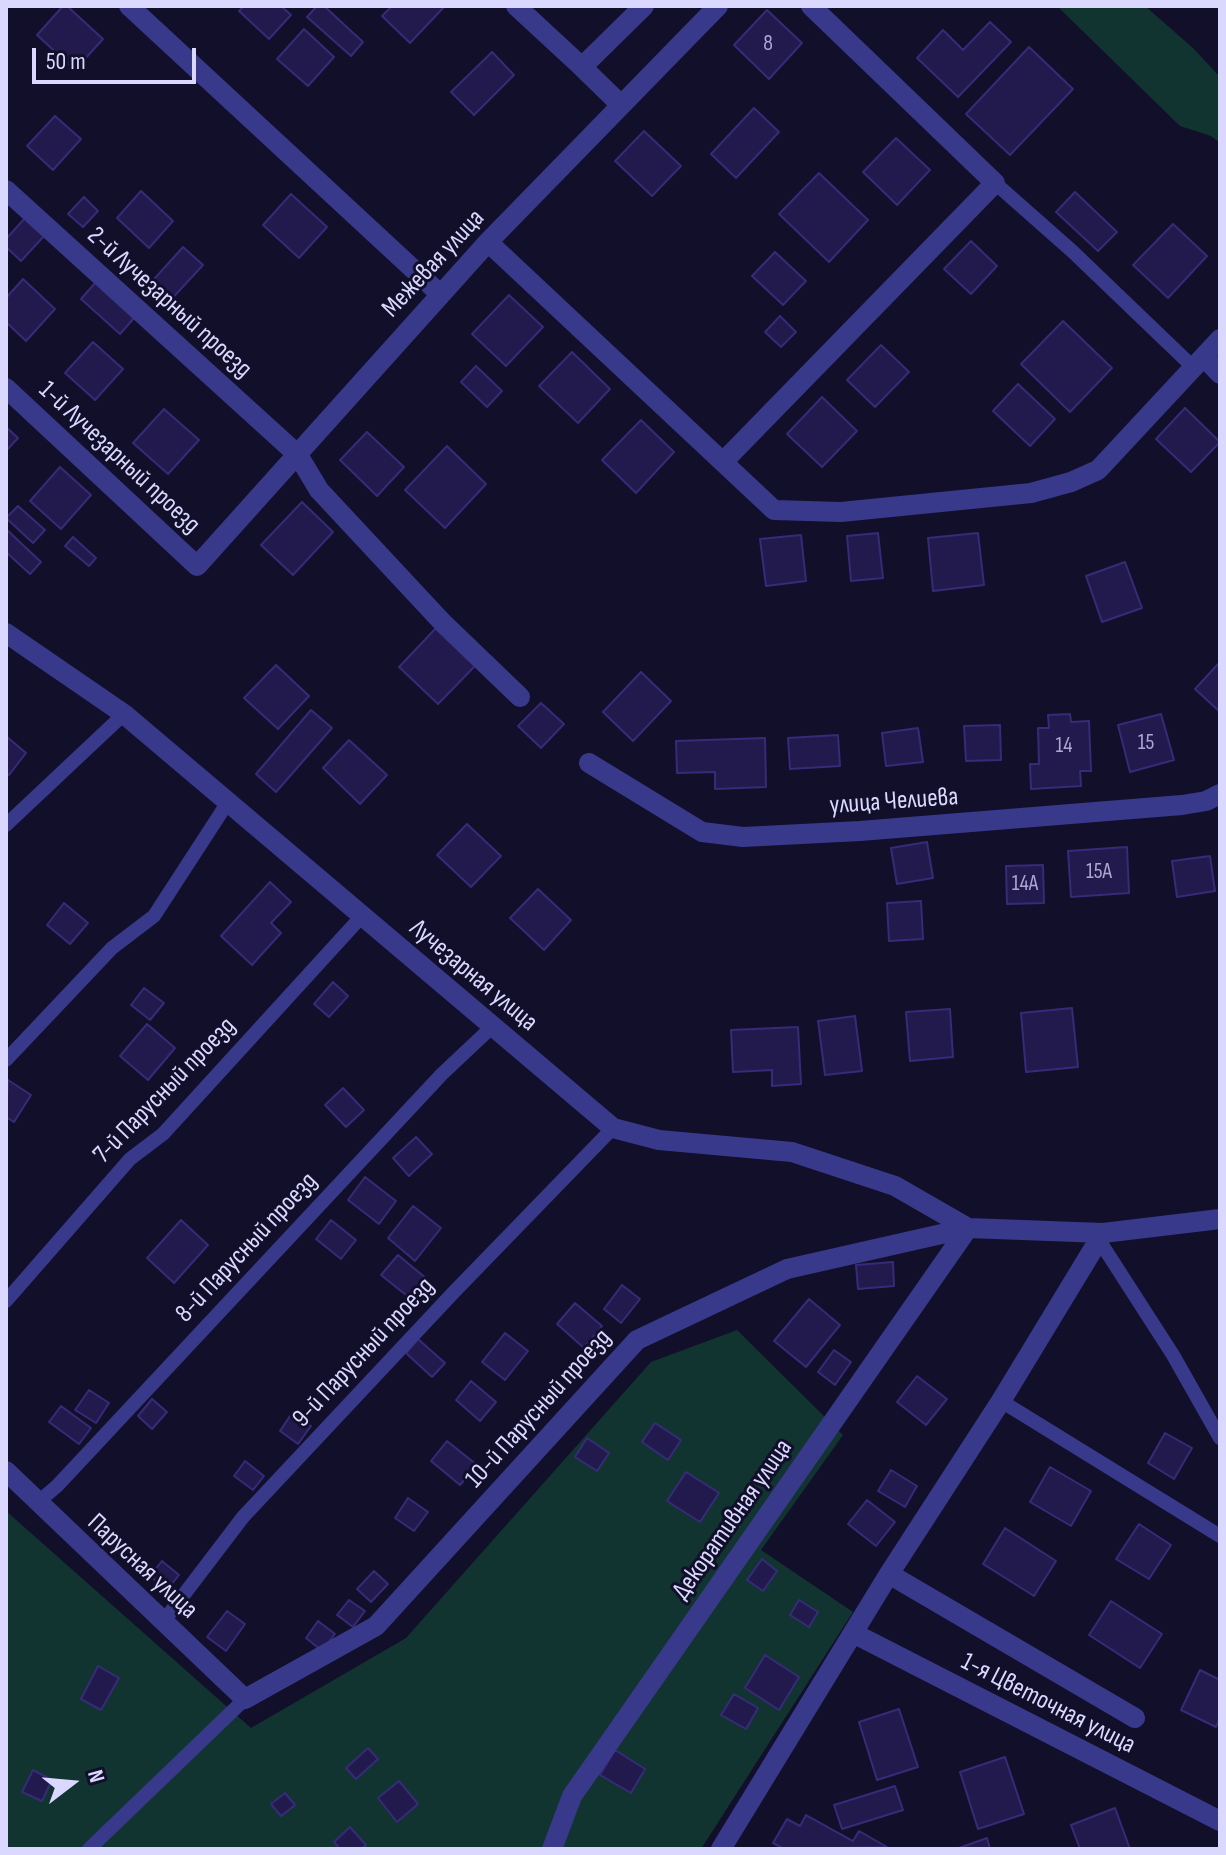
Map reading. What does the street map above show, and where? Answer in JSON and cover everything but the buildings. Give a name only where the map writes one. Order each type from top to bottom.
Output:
[{"type":"street","points":[[129,6],[440,294]]},
{"type":"street","points":[[516,6],[621,105]]},
{"type":"street","points":[[582,67],[644,6]]},
{"type":"street","name":"Межевая улица","points":[[197,566],[488,242],[718,6]]},
{"type":"street","points":[[723,462],[995,183],[811,6]]},
{"type":"street","name":"2-й Лучезарный проезд","points":[[6,190],[298,455]]},
{"type":"street","points":[[488,242],[774,510],[841,512],[1031,493],[1071,482],[1098,470],[1220,339]]},
{"type":"street","points":[[1198,362],[1220,374]]},
{"type":"street","name":"1-й Лучезарный проезд","points":[[6,388],[197,566]]},
{"type":"street","points":[[298,455],[319,490],[443,623],[520,697]]},
{"type":"street","name":"Лучезарная улица","points":[[6,633],[124,714],[613,1128],[659,1140],[792,1152],[895,1186],[968,1228]]},
{"type":"street","name":"улица Челиева","points":[[589,763],[702,832],[743,837],[860,831],[1182,805],[1206,801],[1220,794]]},
{"type":"street","points":[[968,1228],[1101,1237],[1220,1219]]},
{"type":"street","name":"10-й Парусный проезд","points":[[245,1699],[376,1626],[637,1340],[787,1269],[968,1228]]},
{"type":"street","name":"Декоративная улица","points":[[552,1849],[572,1796],[968,1228]]},
{"type":"street","points":[[721,1849],[1101,1237]]},
{"type":"street","name":"Парусная улица","points":[[6,1471],[245,1699]]},
{"type":"street","points":[[889,1574],[1135,1718]]},
{"type":"street","name":"1-я Цветочная улица","points":[[853,1633],[1220,1821]]},
{"type":"lane","points":[[995,183],[1198,362]]},
{"type":"lane","points":[[6,825],[124,714]]},
{"type":"lane","points":[[6,1060],[112,948],[154,916],[228,802]]},
{"type":"lane","name":"7-й Парусный проезд","points":[[6,1301],[130,1159],[163,1134],[362,916]]},
{"type":"lane","name":"8-й Парусный проезд","points":[[37,1503],[57,1486],[442,1074],[493,1026]]},
{"type":"lane","name":"9-й Парусный проезд","points":[[163,1622],[243,1517],[613,1128]]},
{"type":"lane","points":[[1101,1237],[1220,1438]]},
{"type":"lane","points":[[1001,1401],[1220,1536]]},
{"type":"lane","points":[[89,1849],[245,1699]]},
{"type":"green space","points":[[1057,6],[1145,6],[1193,48],[1220,77],[1220,143],[1211,136],[1180,126]]},
{"type":"green space","points":[[737,1330],[843,1435],[761,1550],[853,1612],[701,1849],[6,1849],[6,1511],[251,1728],[406,1638],[651,1362]]}]
